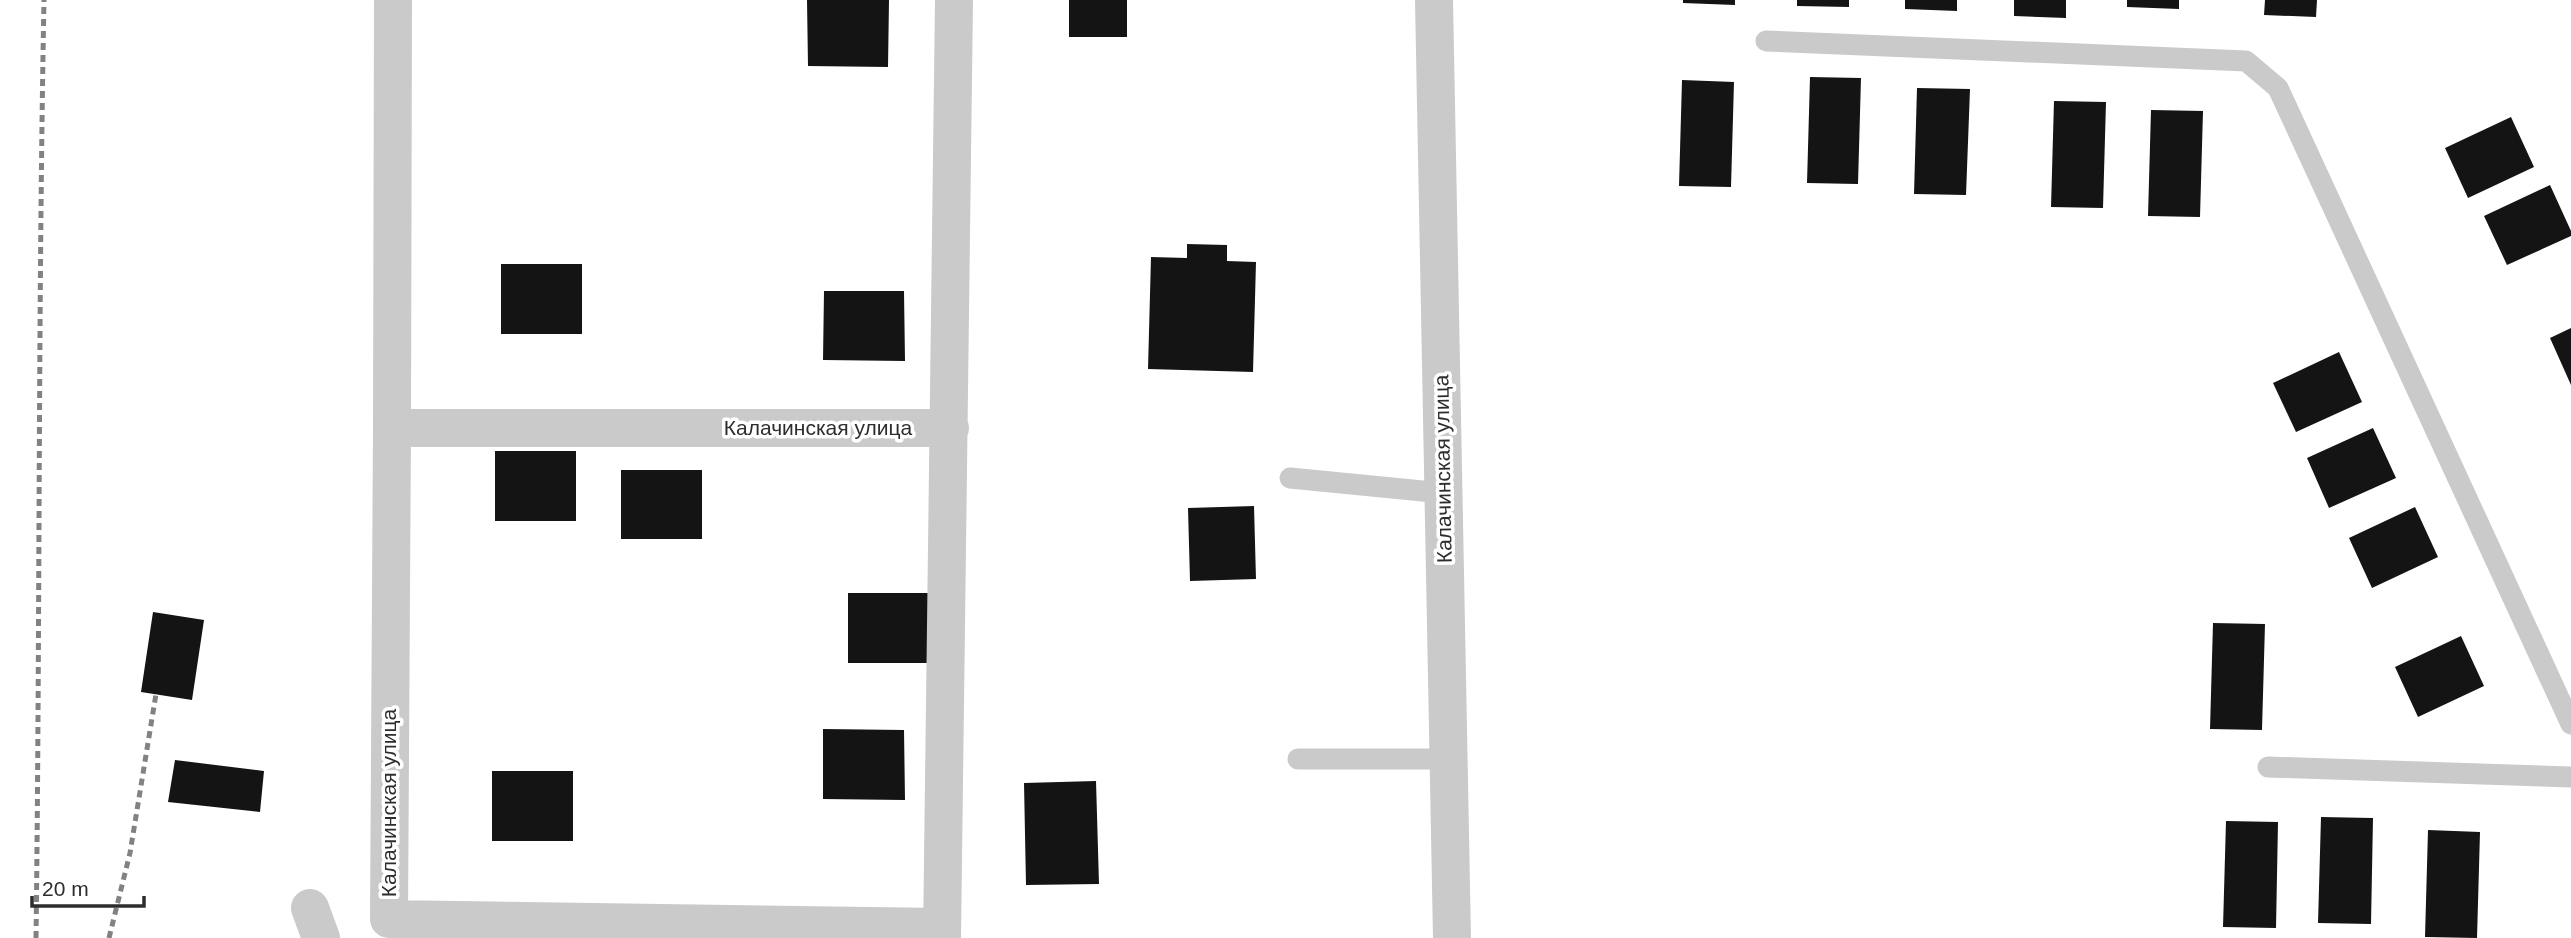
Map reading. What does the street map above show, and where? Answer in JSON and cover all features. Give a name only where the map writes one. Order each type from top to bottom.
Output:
[{"type":"street","name":"Калачинская улица","points":[[393,0],[387,929],[942,932],[954,0]]},
{"type":"street","name":"Калачинская улица","points":[[1434,0],[1452,938]]},
{"type":"street","name":"Калачинская улица","points":[[392,428],[950,428]]},
{"type":"lane","points":[[1766,41],[2246,61],[2278,88],[2571,724]]},
{"type":"lane","points":[[1290,478],[1443,493]]},
{"type":"lane","points":[[1298,759],[1448,759]]},
{"type":"lane","points":[[2268,767],[2571,777]]},
{"type":"building","points":[[807,0],[889,0],[888,67],[808,66]]},
{"type":"building","points":[[1069,0],[1127,0],[1127,37],[1069,37]]},
{"type":"building","points":[[1683,0],[1735,0],[1735,5],[1683,3]]},
{"type":"building","points":[[1797,0],[1849,0],[1849,7],[1797,6]]},
{"type":"building","points":[[1905,0],[1957,0],[1957,11],[1905,9]]},
{"type":"building","points":[[2014,0],[2066,0],[2066,18],[2014,16]]},
{"type":"building","points":[[2127,0],[2179,0],[2179,9],[2127,7]]},
{"type":"building","points":[[2265,0],[2317,0],[2316,17],[2264,15]]},
{"type":"building","points":[[1810,77],[1861,78],[1858,184],[1807,183]]},
{"type":"building","points":[[1682,80],[1734,82],[1731,187],[1679,186]]},
{"type":"building","points":[[1917,88],[1970,89],[1966,195],[1914,194]]},
{"type":"building","points":[[2054,101],[2106,102],[2103,208],[2051,207]]},
{"type":"building","points":[[2151,110],[2203,111],[2200,217],[2148,216]]},
{"type":"building","points":[[2511,117],[2534,167],[2468,198],[2445,148]]},
{"type":"building","points":[[2550,185],[2571,236],[2507,265],[2484,216]]},
{"type":"building","points":[[1187,244],[1227,245],[1227,261],[1256,262],[1253,372],[1148,369],[1151,257],[1187,258]]},
{"type":"building","points":[[501,264],[582,264],[582,334],[501,334]]},
{"type":"building","points":[[824,291],[904,291],[905,361],[823,360]]},
{"type":"building","points":[[2571,328],[2571,385],[2550,338]]},
{"type":"building","points":[[2339,352],[2362,402],[2296,432],[2273,383]]},
{"type":"building","points":[[2373,428],[2396,478],[2329,508],[2307,458]]},
{"type":"building","points":[[495,451],[576,451],[576,521],[495,521]]},
{"type":"building","points":[[621,470],[702,470],[702,539],[621,539]]},
{"type":"building","points":[[1254,506],[1256,579],[1190,581],[1188,508]]},
{"type":"building","points":[[2415,507],[2438,557],[2372,588],[2349,538]]},
{"type":"building","points":[[848,593],[929,593],[929,663],[848,663]]},
{"type":"building","points":[[153,612],[204,620],[192,700],[141,692]]},
{"type":"building","points":[[2213,623],[2265,624],[2262,730],[2210,729]]},
{"type":"building","points":[[2461,636],[2484,686],[2418,717],[2395,667]]},
{"type":"building","points":[[823,729],[904,730],[905,800],[823,799]]},
{"type":"building","points":[[175,760],[264,771],[260,812],[168,802]]},
{"type":"building","points":[[492,771],[573,771],[573,841],[492,841]]},
{"type":"building","points":[[1096,781],[1099,884],[1026,885],[1024,783]]},
{"type":"building","points":[[2321,817],[2373,818],[2371,924],[2318,923]]},
{"type":"building","points":[[2226,821],[2278,822],[2276,928],[2223,927]]},
{"type":"building","points":[[2428,830],[2480,832],[2477,938],[2425,937]]},
{"type":"railway","points":[[36,938],[44,0]]},
{"type":"railway","points":[[109,938],[130,853],[156,694]]}]
